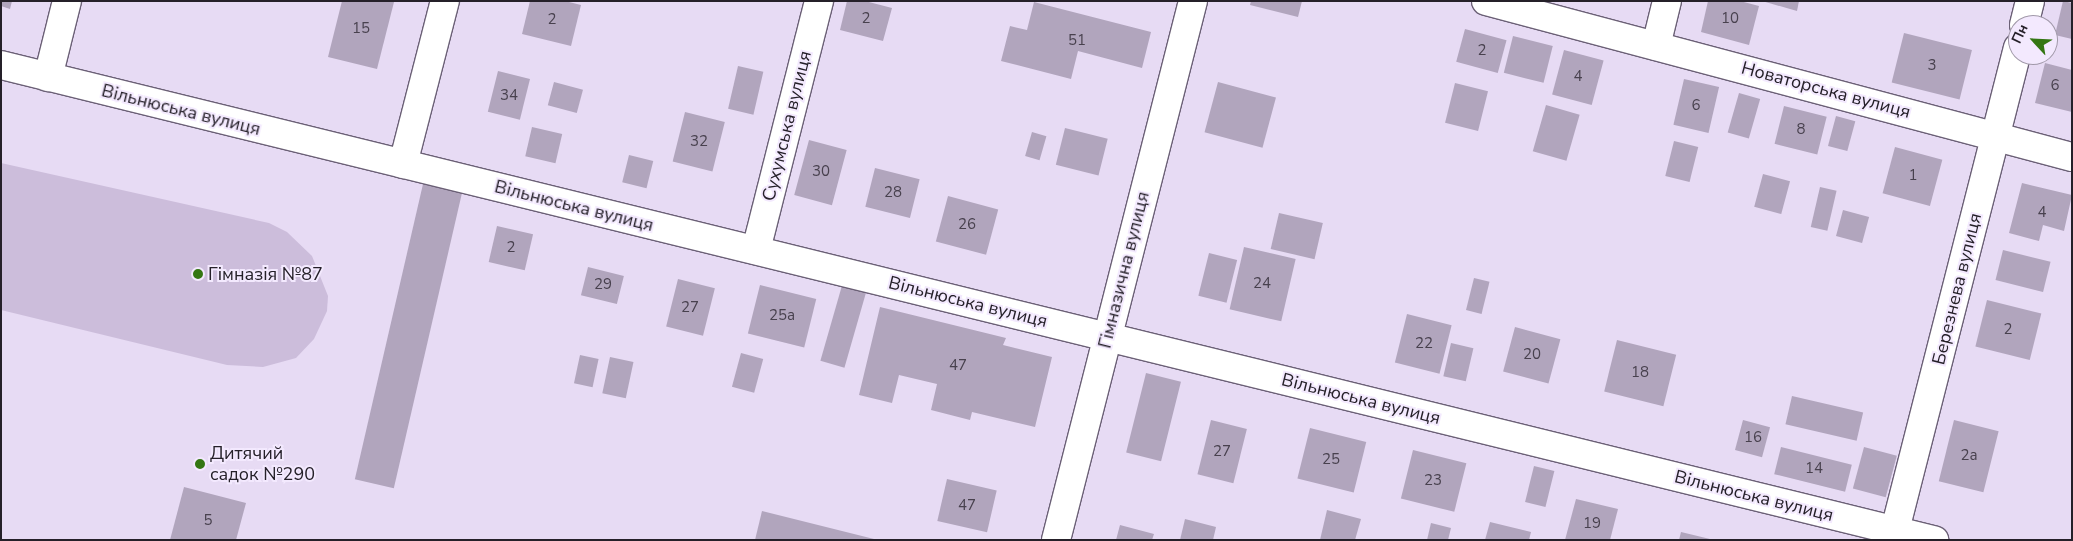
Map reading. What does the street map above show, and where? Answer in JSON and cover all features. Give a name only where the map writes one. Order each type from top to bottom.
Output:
[{"type":"street","points":[[48,77],[67,1]]},
{"type":"street","points":[[404,164],[444,1]]},
{"type":"street","name":"Сухумська вулиця","points":[[756,250],[819,1]]},
{"type":"street","name":"Гімназична вулиця","points":[[1056,540],[1193,1]]},
{"type":"street","name":"Новаторська вулиця","points":[[1486,1],[1996,134],[2072,157]]},
{"type":"street","points":[[1656,46],[1667,1]]},
{"type":"street","points":[[2026,15],[2030,1]]},
{"type":"street","name":"Березнева вулиця","points":[[1896,530],[2013,65]]},
{"type":"street","name":"Вільнюська вулиця","points":[[1,66],[1934,540]]},
{"type":"shaded area","points":[[1,163],[269,223],[287,232],[312,256],[328,296],[327,311],[314,339],[296,358],[263,367],[227,365],[1,310]]},
{"type":"building","points":[[1,1],[12,1],[10,9],[1,6]]},
{"type":"building","points":[[342,1],[394,2],[377,69],[328,57]]},
{"type":"building","points":[[530,1],[565,1],[581,5],[571,46],[522,34]]},
{"type":"building","points":[[847,1],[865,1],[892,8],[883,41],[840,30]]},
{"type":"building","points":[[1251,1],[1302,1],[1298,17],[1250,5]]},
{"type":"building","points":[[1708,1],[1740,1],[1759,6],[1749,45],[1701,32]]},
{"type":"building","points":[[1762,1],[1799,1],[1797,11]]},
{"type":"building","points":[[2063,1],[2072,3],[2072,39],[2058,36],[2058,22]]},
{"type":"building","points":[[1034,2],[1151,32],[1142,68],[1078,51],[1071,79],[1001,61],[1010,26],[1027,30]]},
{"type":"building","points":[[1465,29],[1507,40],[1498,73],[1456,62]]},
{"type":"building","points":[[1904,33],[1972,50],[1960,99],[1892,82]]},
{"type":"building","points":[[1513,36],[1553,46],[1544,83],[1504,73]]},
{"type":"building","points":[[1564,50],[1604,61],[1592,105],[1552,94]]},
{"type":"building","points":[[2044,65],[2072,70],[2072,112],[2035,103]]},
{"type":"building","points":[[738,66],[763,72],[753,115],[728,109]]},
{"type":"building","points":[[498,71],[530,79],[520,120],[488,112]]},
{"type":"building","points":[[1684,79],[1719,87],[1709,133],[1673,125]]},
{"type":"building","points":[[554,82],[583,90],[577,113],[548,105]]},
{"type":"building","points":[[1218,82],[1276,98],[1262,148],[1205,132]]},
{"type":"building","points":[[1455,83],[1488,91],[1478,131],[1445,123]]},
{"type":"building","points":[[1739,93],[1760,99],[1749,138],[1728,132]]},
{"type":"building","points":[[1546,105],[1580,115],[1566,161],[1533,151]]},
{"type":"building","points":[[1784,106],[1827,117],[1817,154],[1775,144]]},
{"type":"building","points":[[685,112],[725,122],[712,171],[673,161]]},
{"type":"building","points":[[1836,116],[1855,121],[1847,151],[1828,146]]},
{"type":"building","points":[[532,127],[562,134],[555,163],[525,156]]},
{"type":"building","points":[[1065,128],[1108,139],[1098,176],[1056,165]]},
{"type":"building","points":[[1032,132],[1046,136],[1040,160],[1025,156]]},
{"type":"building","points":[[809,140],[847,150],[832,205],[794,195]]},
{"type":"building","points":[[1674,141],[1698,147],[1690,182],[1665,176]]},
{"type":"building","points":[[1895,147],[1942,160],[1930,206],[1883,193]]},
{"type":"building","points":[[629,155],[653,161],[646,188],[622,182]]},
{"type":"building","points":[[875,168],[920,179],[910,218],[865,207]]},
{"type":"building","points":[[1763,174],[1790,181],[1781,214],[1754,207]]},
{"type":"building","points":[[2022,183],[2072,195],[2064,231],[2043,225],[2039,241],[2009,233]]},
{"type":"building","points":[[423,184],[462,193],[394,488],[355,479]]},
{"type":"building","points":[[1820,187],[1837,191],[1827,231],[1811,227]]},
{"type":"building","points":[[948,196],[998,209],[986,255],[936,241]]},
{"type":"building","points":[[1843,210],[1869,217],[1862,243],[1836,236]]},
{"type":"building","points":[[1279,213],[1323,223],[1315,259],[1271,249]]},
{"type":"building","points":[[497,226],[533,234],[525,270],[489,262]]},
{"type":"building","points":[[1244,247],[1296,259],[1281,321],[1230,309]]},
{"type":"building","points":[[2003,250],[2051,262],[2043,292],[1996,280]]},
{"type":"building","points":[[1209,253],[1237,260],[1226,303],[1198,296]]},
{"type":"building","points":[[588,267],[624,276],[617,304],[581,295]]},
{"type":"building","points":[[1474,278],[1490,282],[1482,314],[1466,310]]},
{"type":"building","points":[[678,279],[715,288],[703,336],[666,327]]},
{"type":"building","points":[[843,282],[867,289],[844,368],[820,361]]},
{"type":"building","points":[[760,285],[816,299],[804,348],[748,334]]},
{"type":"building","points":[[1987,300],[2041,314],[2030,360],[1975,347]]},
{"type":"building","points":[[880,307],[1006,338],[1003,345],[1052,357],[1035,427],[972,412],[970,420],[931,410],[937,384],[899,375],[892,403],[859,395]]},
{"type":"building","points":[[1407,314],[1452,325],[1440,374],[1395,363]]},
{"type":"building","points":[[1515,327],[1560,339],[1548,384],[1503,371]]},
{"type":"building","points":[[1617,340],[1676,355],[1663,406],[1604,391]]},
{"type":"building","points":[[1451,343],[1473,348],[1466,381],[1443,376]]},
{"type":"building","points":[[741,353],[763,359],[754,393],[732,387]]},
{"type":"building","points":[[580,355],[599,359],[593,387],[574,383]]},
{"type":"building","points":[[610,357],[633,362],[626,398],[602,393]]},
{"type":"building","points":[[1146,373],[1181,382],[1161,461],[1126,453]]},
{"type":"building","points":[[1792,396],[1863,412],[1857,441],[1785,424]]},
{"type":"building","points":[[1211,420],[1247,429],[1233,483],[1197,474]]},
{"type":"building","points":[[1743,420],[1770,427],[1762,457],[1735,450]]},
{"type":"building","points":[[1954,420],[1999,431],[1983,492],[1939,481]]},
{"type":"building","points":[[1310,428],[1366,442],[1354,492],[1297,478]]},
{"type":"building","points":[[1781,447],[1852,465],[1845,492],[1774,474]]},
{"type":"building","points":[[1864,447],[1897,456],[1886,497],[1853,489]]},
{"type":"building","points":[[1413,450],[1466,463],[1454,512],[1401,499]]},
{"type":"building","points":[[1534,466],[1554,471],[1545,507],[1525,502]]},
{"type":"building","points":[[947,479],[997,490],[987,532],[937,521]]},
{"type":"building","points":[[184,487],[246,503],[236,540],[170,540]]},
{"type":"building","points":[[1576,499],[1618,509],[1610,540],[1565,540]]},
{"type":"building","points":[[1327,510],[1361,519],[1355,540],[1320,540]]},
{"type":"building","points":[[762,511],[874,539],[874,540],[755,540]]},
{"type":"building","points":[[1185,519],[1216,527],[1213,540],[1180,540]]},
{"type":"building","points":[[1490,522],[1531,532],[1529,540],[1485,540]]},
{"type":"building","points":[[1431,523],[1451,528],[1448,540],[1427,540]]},
{"type":"building","points":[[1120,525],[1154,534],[1152,540],[1116,540]]},
{"type":"building","points":[[1681,532],[1710,539],[1710,540],[1679,540]]},
{"type":"place","name":"Гімназія №87","points":[[198,274]]},
{"type":"place","name":"Дитячий садок №290","points":[[200,464]]}]
